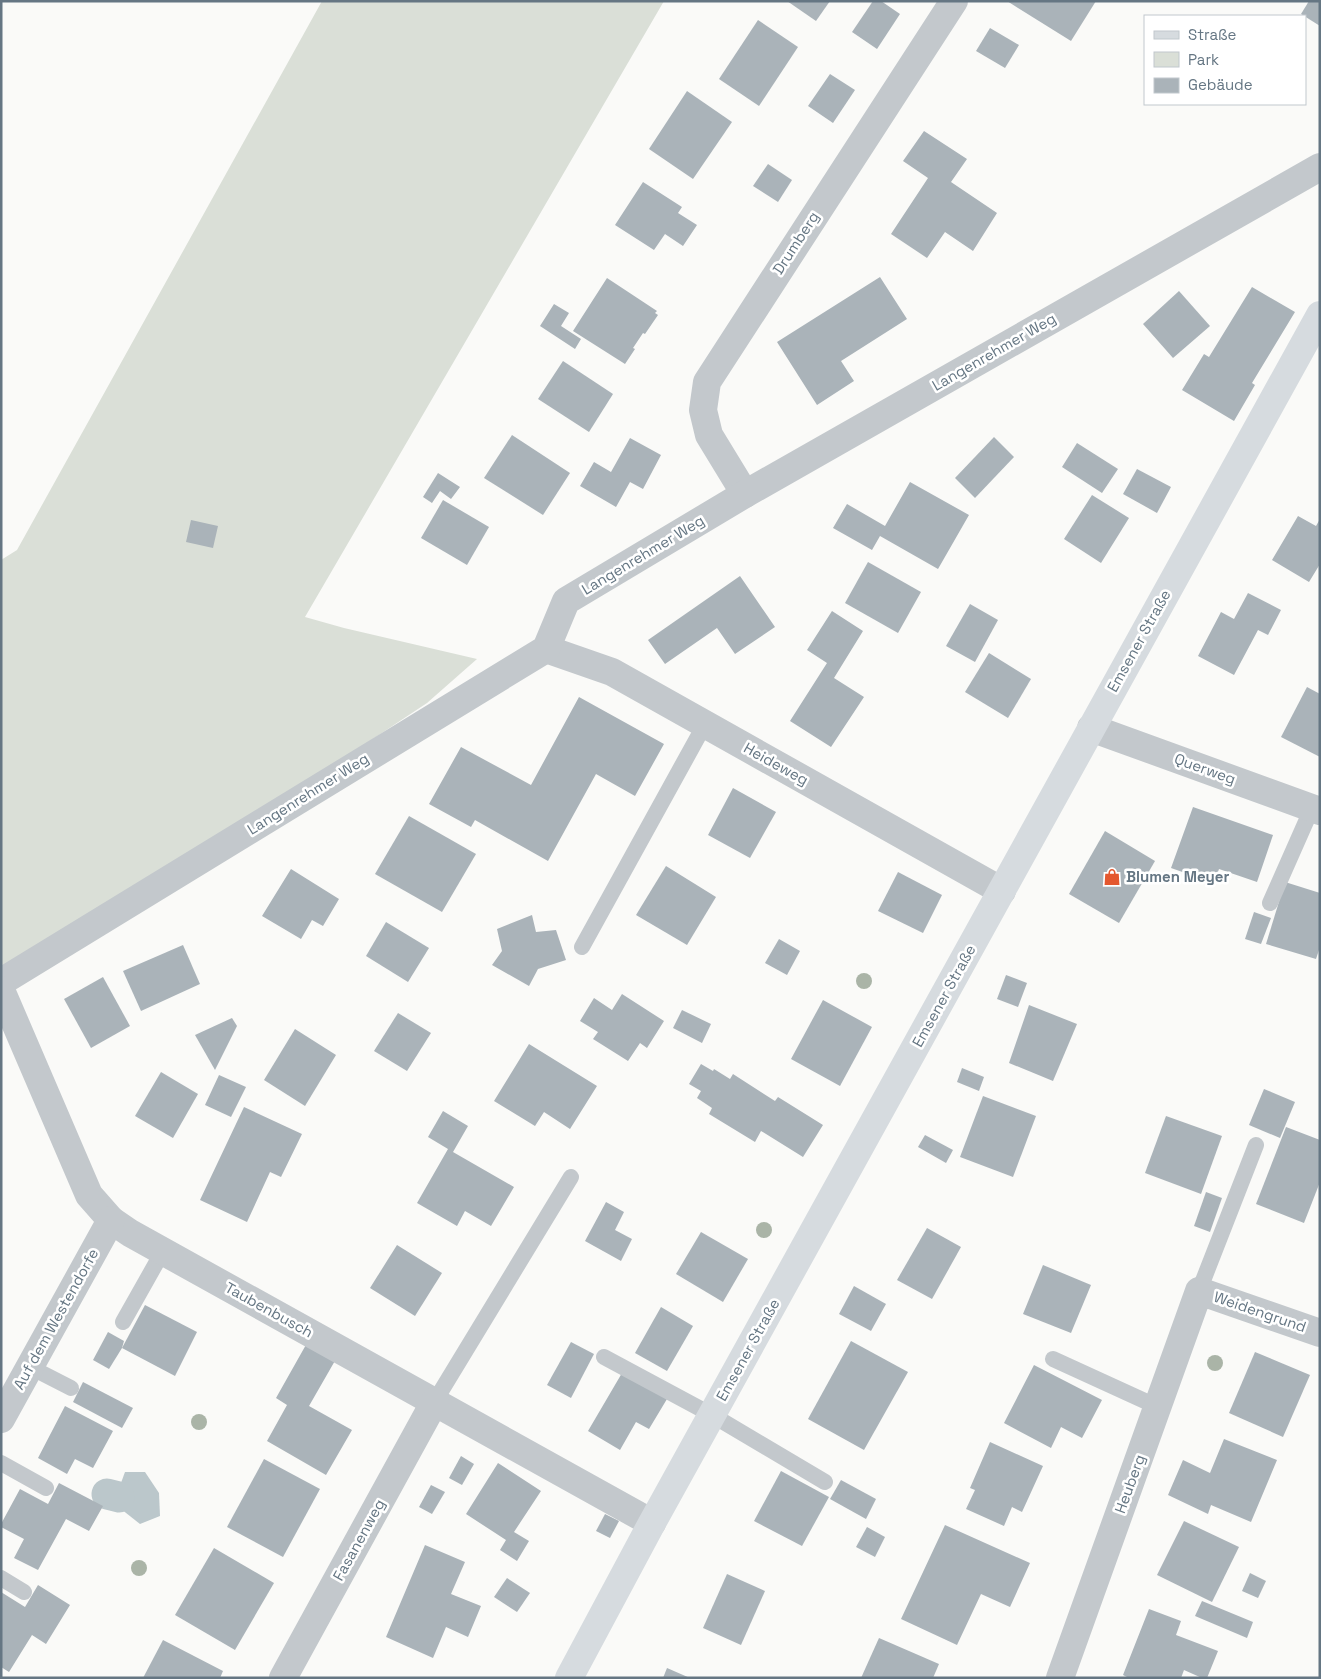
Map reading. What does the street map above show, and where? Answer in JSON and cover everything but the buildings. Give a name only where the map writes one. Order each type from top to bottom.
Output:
[{"type":"street","name":"Drumberg","points":[[745,494],[709,435],[702,410],[707,382],[954,1]]},
{"type":"street","name":"Langenrehmer Weg","points":[[1,982],[546,649],[566,601],[745,494],[1320,167]]},
{"type":"street","name":"Emsener Straße","points":[[569,1678],[652,1523],[1320,315]]},
{"type":"street","name":"Heideweg","points":[[546,649],[612,672],[1002,891]]},
{"type":"street","name":"Querweg","points":[[1091,728],[1316,809]]},
{"type":"street","name":"Taubenbusch","points":[[1,990],[89,1195],[111,1220],[130,1233],[652,1523]]},
{"type":"street","name":"Auf dem Westendorfe","points":[[1,1419],[111,1220]]},
{"type":"street","name":"Weidengrund","points":[[1199,1291],[1320,1333]]},
{"type":"street","name":"Heuberg","points":[[1060,1678],[1199,1291]]},
{"type":"street","name":"Fasanenweg","points":[[283,1678],[435,1402]]},
{"type":"lane","points":[[582,947],[705,724]]},
{"type":"lane","points":[[1270,903],[1316,809]]},
{"type":"lane","points":[[1199,1291],[1256,1145]]},
{"type":"lane","points":[[435,1402],[571,1177]]},
{"type":"lane","points":[[123,1322],[163,1251]]},
{"type":"lane","points":[[604,1357],[712,1415],[825,1482]]},
{"type":"lane","points":[[1053,1359],[1158,1407]]},
{"type":"lane","points":[[30,1368],[71,1388]]},
{"type":"lane","points":[[1,1463],[46,1488]]},
{"type":"lane","points":[[1,1578],[24,1592]]},
{"type":"green space","points":[[322,1],[664,1],[305,617],[477,659],[427,703],[287,796],[1,971],[1,560],[17,550]]},
{"type":"shaded area","points":[[125,1472],[145,1472],[159,1493],[160,1516],[140,1524],[121,1509],[118,1491]]},
{"type":"waterway","points":[[107,1494],[119,1497]]},
{"type":"place","name":"Blumen Meyer","points":[[1112,877]]}]
